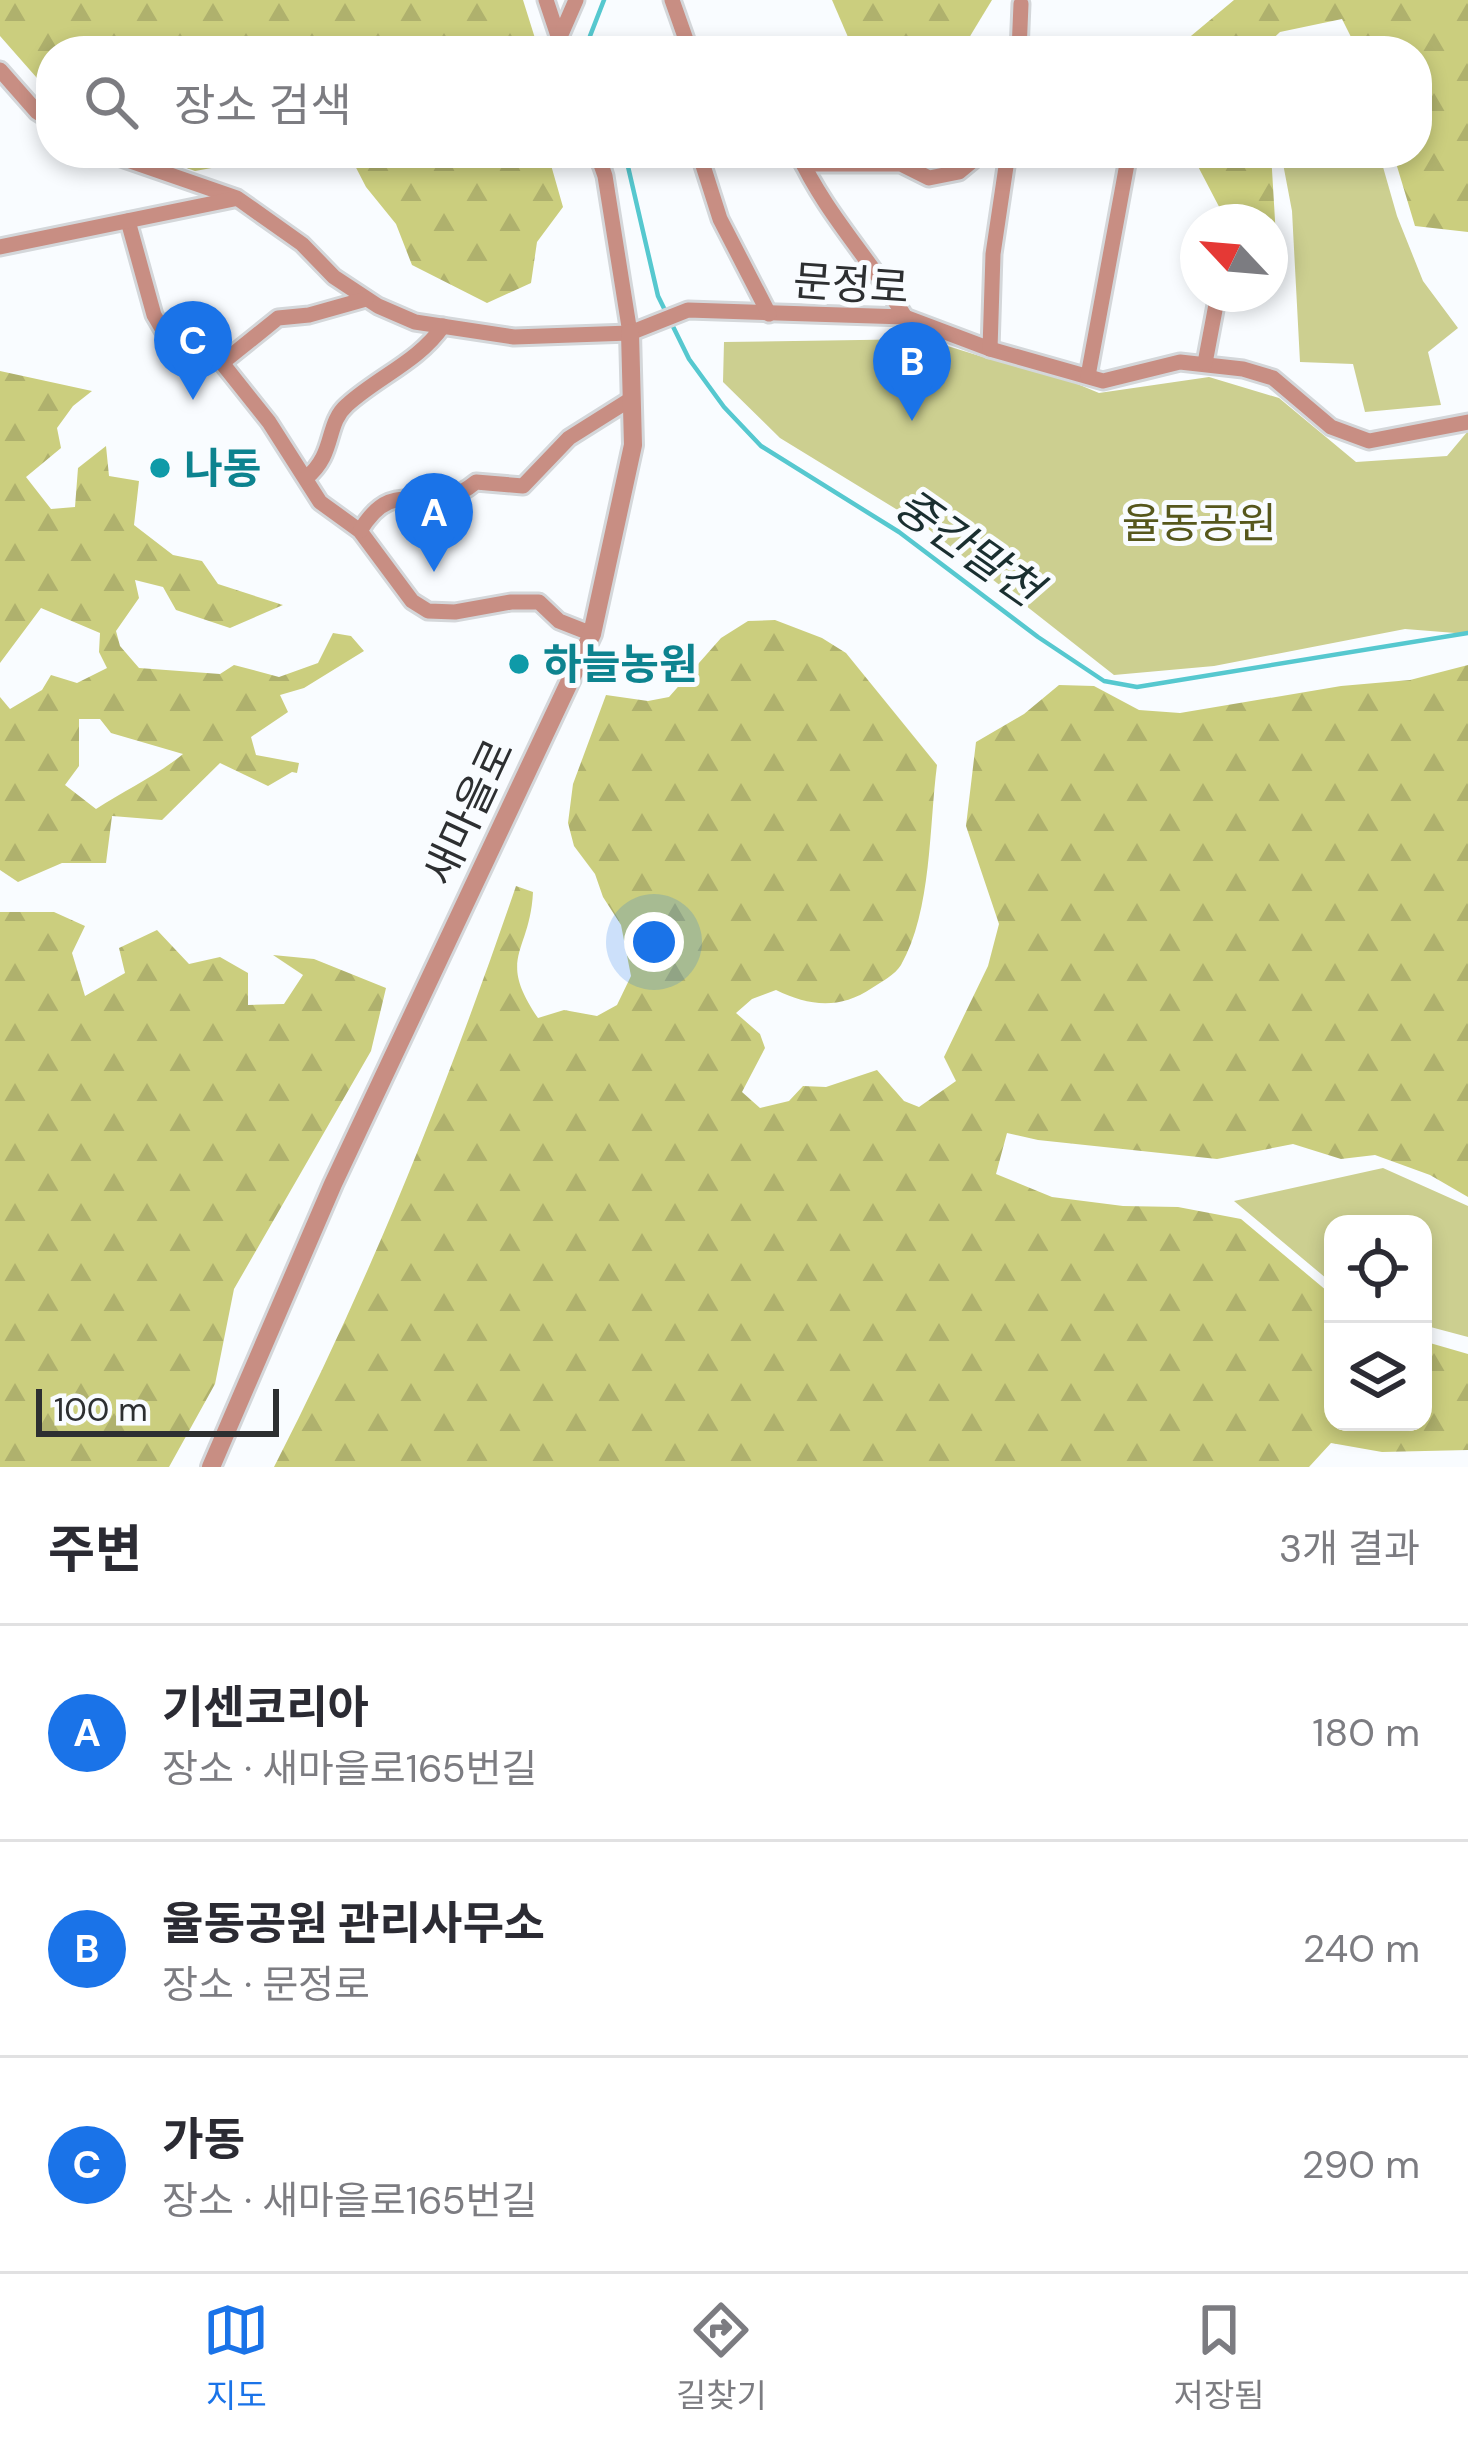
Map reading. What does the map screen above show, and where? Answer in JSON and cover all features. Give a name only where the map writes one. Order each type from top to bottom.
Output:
[{"type":"street","points":[[546,0],[558,36]]},
{"type":"street","points":[[564,36],[576,0]]},
{"type":"street","points":[[672,0],[685,36]]},
{"type":"street","points":[[1019,36],[1021,4]]},
{"type":"street","points":[[0,70],[36,111]]},
{"type":"street","points":[[150,168],[237,198],[272,219],[334,277],[366,299],[415,322],[514,337],[630,333]]},
{"type":"street","name":"새마을로","points":[[211,1467],[333,1184],[592,634],[633,445],[630,333],[609,168]]},
{"type":"street","points":[[704,168],[720,219],[770,314]]},
{"type":"street","points":[[806,168],[905,317]]},
{"type":"street","points":[[909,168],[929,178],[964,168]]},
{"type":"street","points":[[990,349],[993,254],[1007,168]]},
{"type":"street","points":[[1088,376],[1126,168]]},
{"type":"street","points":[[0,247],[237,198]]},
{"type":"street","points":[[128,221],[154,315],[164,332],[175,343],[222,363],[269,422],[320,502],[360,531],[412,601],[428,611],[454,612],[539,602],[559,621],[592,634]]},
{"type":"street","points":[[222,363],[278,318],[309,316],[366,299]]},
{"type":"street","name":"문정로","points":[[630,333],[682,311],[905,317],[990,349],[1103,381],[1180,362],[1273,378],[1331,427],[1369,441],[1468,422]]},
{"type":"street","points":[[1205,363],[1215,312]]},
{"type":"street","points":[[306,478],[323,464],[342,408],[428,348],[443,326]]},
{"type":"street","points":[[360,531],[372,511],[397,497],[441,502],[459,496],[476,482],[523,486],[569,438],[631,399]]},
{"type":"green space","points":[[0,0],[523,0],[534,36],[36,36],[36,77],[0,36]]},
{"type":"green space","points":[[832,0],[992,0],[970,36],[848,36]]},
{"type":"green space","points":[[1234,0],[1468,0],[1468,232],[1415,226],[1398,168],[1432,168],[1432,36],[1350,36],[1342,19],[1276,36],[1191,36]]},
{"type":"green space","points":[[356,168],[552,168],[563,207],[537,242],[531,283],[487,303],[412,265],[396,224]]},
{"type":"green space","points":[[1199,168],[1272,168],[1274,204],[1218,204]]},
{"type":"green space","points":[[1284,168],[1383,168],[1423,281],[1458,328],[1428,352],[1441,405],[1365,412],[1353,364],[1300,362],[1292,211]]},
{"type":"green space","name":"율동공원","points":[[925,339],[983,357],[1027,363],[1099,393],[1209,377],[1279,398],[1356,462],[1447,456],[1468,431],[1468,634],[1405,629],[1214,666],[1114,675],[927,528],[780,438],[723,382],[724,342]]},
{"type":"green space","points":[[0,371],[92,391],[57,428],[61,448],[26,477],[51,509],[75,507],[78,468],[106,446],[109,476],[139,481],[134,525],[173,555],[202,561],[218,584],[283,605],[230,628],[176,610],[163,587],[135,580],[139,598],[116,631],[120,646],[139,668],[220,674],[234,665],[279,677],[318,663],[333,633],[351,636],[364,651],[304,688],[280,695],[288,712],[251,737],[256,755],[299,763],[297,773],[268,786],[220,763],[162,820],[112,816],[106,863],[62,863],[18,882],[0,870],[0,697],[10,709],[42,690],[51,675],[77,683],[107,668],[99,652],[100,633],[41,608],[0,663]],"holes":[[[79,719],[100,719],[111,733],[183,754],[96,809],[65,785],[79,766]]]},
{"type":"green space","points":[[775,620],[846,653],[937,765],[924,894],[919,920],[898,969],[848,1000],[812,1002],[776,990],[752,999],[736,1013],[760,1034],[765,1048],[742,1092],[760,1108],[789,1101],[803,1086],[826,1087],[877,1070],[904,1101],[919,1107],[956,1081],[944,1057],[988,966],[999,924],[966,826],[976,742],[1024,714],[1059,685],[1094,686],[1139,710],[1180,713],[1341,686],[1410,680],[1468,665],[1468,1197],[1430,1175],[1375,1155],[1341,1159],[1293,1144],[1217,1159],[1007,1133],[996,1174],[1052,1197],[1178,1207],[1241,1219],[1324,1288],[1324,1431],[1432,1431],[1432,1344],[1468,1354],[1468,1450],[1382,1452],[1331,1443],[1309,1467],[274,1467],[406,1181],[516,886],[533,892],[517,967],[538,1018],[564,1010],[597,1016],[617,1005],[631,976],[621,925],[595,874],[574,846],[568,823],[573,784],[606,695],[648,701],[669,697],[721,638],[748,621]]},
{"type":"green space","points":[[0,912],[54,912],[85,926],[72,953],[85,996],[125,973],[119,948],[157,930],[189,964],[220,957],[248,973],[248,1005],[284,1004],[303,975],[273,955],[314,959],[386,988],[371,1051],[234,1289],[215,1384],[169,1467],[0,1467]]},
{"type":"green space","points":[[1383,1168],[1468,1206],[1468,1337],[1432,1327],[1432,1215],[1324,1215],[1324,1276],[1234,1201]]},
{"type":"waterway","name":"중간말천","points":[[590,36],[604,0]]},
{"type":"waterway","name":"중간말천","points":[[628,168],[658,296],[689,359],[724,407],[761,446],[899,532],[1104,681],[1137,687],[1468,633]]},
{"type":"place","name":"가동","points":[[193,400]]},
{"type":"place","name":"율동공원 관리사무소","points":[[912,421]]},
{"type":"place","name":"나동","points":[[160,468]]},
{"type":"place","name":"기센코리아","points":[[434,572]]},
{"type":"place","name":"하늘농원","points":[[519,664]]}]
